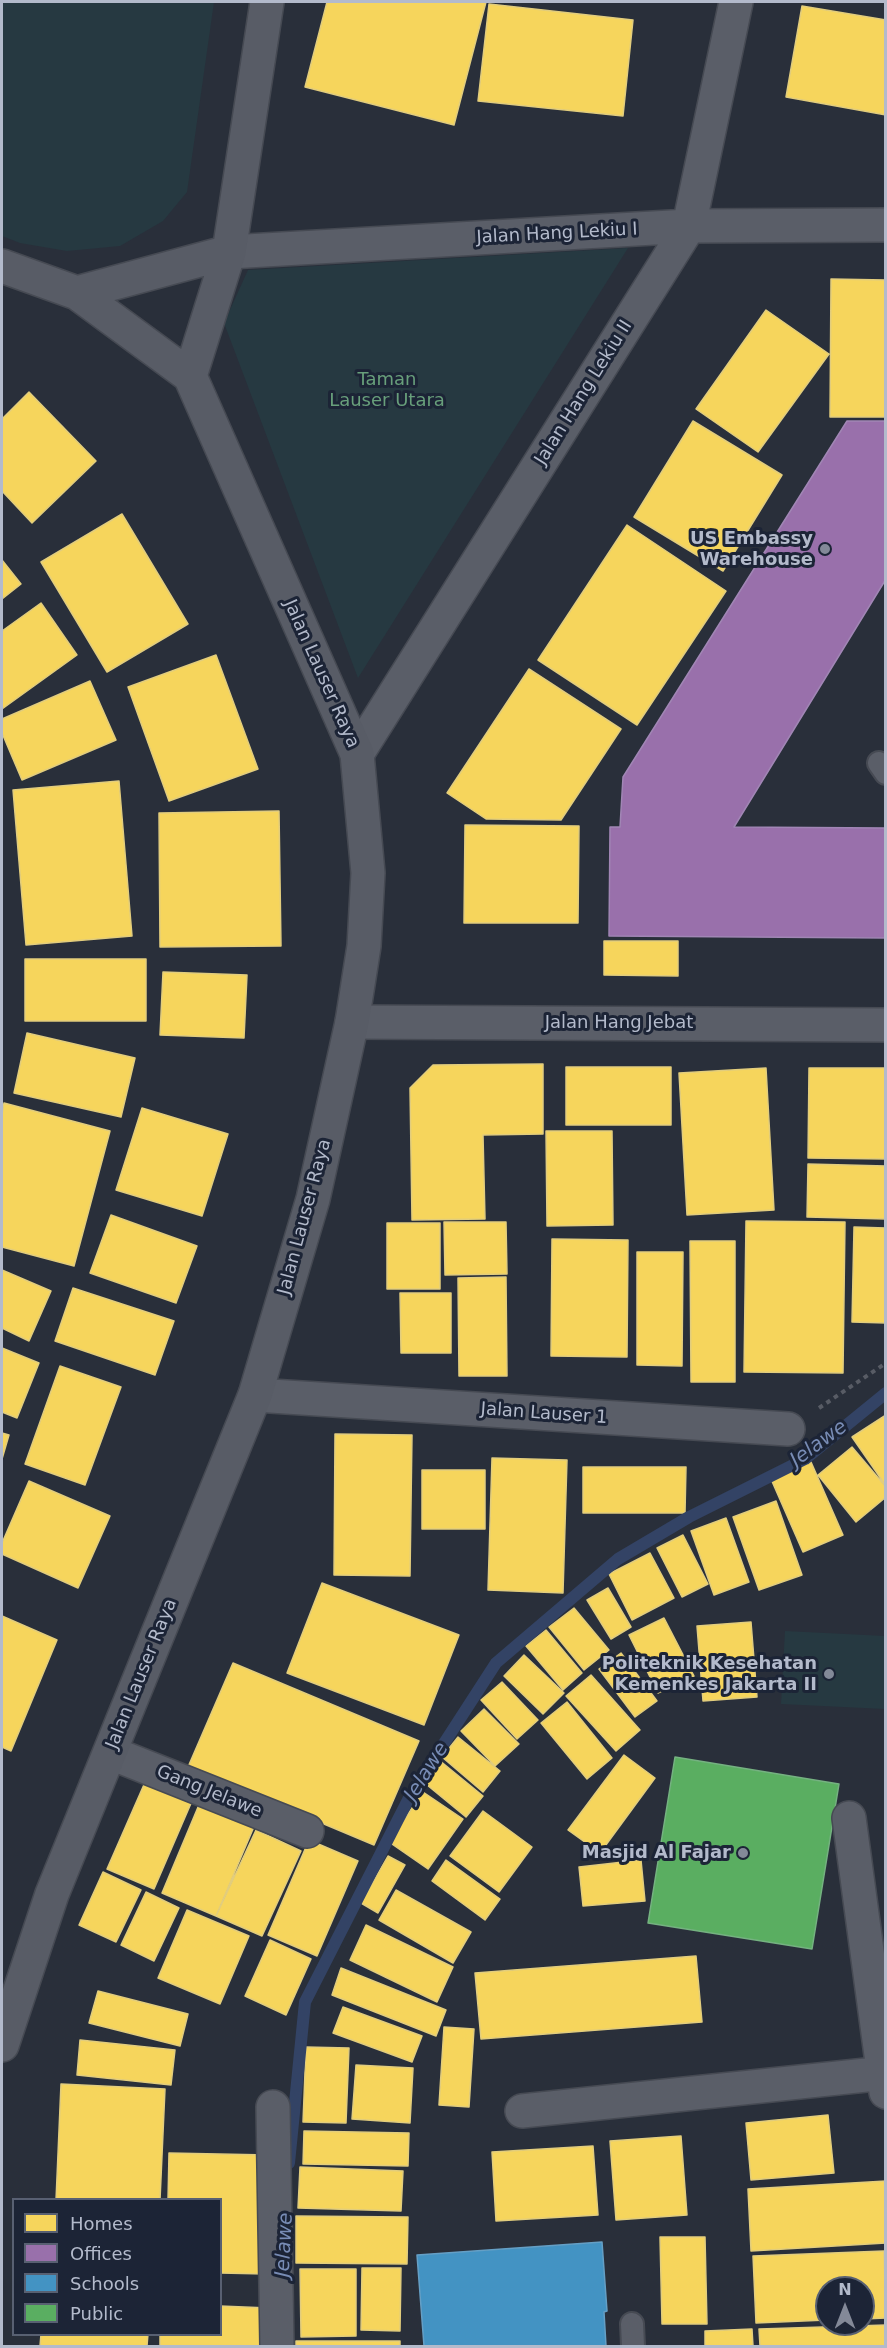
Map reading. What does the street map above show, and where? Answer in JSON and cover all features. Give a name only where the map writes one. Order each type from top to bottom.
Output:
[{"type":"street","points":[[2,266],[78,293],[190,376],[229,252],[267,2]]},
{"type":"street","name":"Jalan Hang Lekiu II","points":[[357,754],[689,226],[736,2]]},
{"type":"street","name":"Jalan Hang Lekiu I","points":[[229,252],[689,226],[885,225]]},
{"type":"street","points":[[78,293],[229,252]]},
{"type":"street","name":"Jalan Lauser Raya","points":[[2,2045],[52,1894],[255,1395],[313,1200],[352,1022],[364,946],[368,873],[357,754],[190,376]]},
{"type":"street","name":"Jalan Hang Jebat","points":[[352,1022],[885,1025]]},
{"type":"street","name":"Jalan Lauser 1","points":[[255,1395],[788,1429]]},
{"type":"street","name":"Gang Jelawe","points":[[111,1753],[307,1831]]},
{"type":"street","points":[[522,2111],[885,2079],[849,1818]]},
{"type":"street","points":[[273,2107],[277,2346]]},
{"type":"path","points":[[788,1429],[885,1363]]},
{"type":"green space","points":[[2,2],[214,2],[187,192],[163,221],[120,246],[67,251],[20,243],[2,236]]},
{"type":"green space","name":"Taman Lauser Utara","points":[[628,248],[358,678],[224,323],[248,270]]},
{"type":"green space","points":[[785,1631],[885,1636],[885,1709],[781,1704]]},
{"type":"building: Homes","points":[[327,2],[486,2],[454,125],[305,87]]},
{"type":"building: Homes","points":[[489,4],[633,20],[623,116],[478,101]]},
{"type":"building: Homes","points":[[802,6],[886,20],[886,115],[786,97]]},
{"type":"building: Homes","points":[[831,279],[886,280],[886,417],[830,417]]},
{"type":"building: Homes","points":[[766,310],[829,354],[758,452],[696,409]]},
{"type":"building: Homes","points":[[29,392],[96,461],[32,523],[2,491],[2,419]]},
{"type":"building: Homes","points":[[693,421],[782,475],[723,571],[634,517]]},
{"type":"building: Homes","points":[[122,514],[188,624],[107,672],[41,562]]},
{"type":"building: Homes","points":[[627,525],[726,591],[637,725],[538,660]]},
{"type":"building: Homes","points":[[2,560],[21,584],[2,599]]},
{"type":"building: Homes","points":[[41,603],[77,655],[2,709],[2,631]]},
{"type":"building: Homes","points":[[216,655],[258,769],[169,801],[128,687]]},
{"type":"building: Homes","points":[[529,669],[621,729],[561,820],[486,819],[447,793]]},
{"type":"building: Homes","points":[[90,681],[116,740],[22,780],[2,733],[2,719]]},
{"type":"building: Homes","points":[[119,781],[132,936],[26,945],[13,790]]},
{"type":"building: Homes","points":[[279,811],[281,946],[160,947],[159,813]]},
{"type":"building: Homes","points":[[465,825],[579,826],[578,923],[464,923]]},
{"type":"building: Homes","points":[[604,941],[678,941],[678,976],[604,975]]},
{"type":"building: Homes","points":[[25,959],[146,959],[146,1021],[25,1021]]},
{"type":"building: Homes","points":[[163,972],[247,975],[244,1038],[160,1035]]},
{"type":"building: Homes","points":[[27,1033],[135,1058],[121,1117],[14,1093]]},
{"type":"building: Homes","points":[[543,1064],[543,1134],[483,1135],[485,1219],[412,1220],[410,1088],[433,1065]]},
{"type":"building: Homes","points":[[566,1067],[671,1067],[671,1125],[566,1125]]},
{"type":"building: Homes","points":[[766,1068],[774,1210],[687,1215],[679,1073]]},
{"type":"building: Homes","points":[[809,1068],[886,1068],[886,1159],[808,1158]]},
{"type":"building: Homes","points":[[4,1103],[110,1131],[74,1266],[2,1247],[2,1114]]},
{"type":"building: Homes","points":[[142,1108],[228,1134],[202,1216],[116,1190]]},
{"type":"building: Homes","points":[[546,1131],[612,1131],[613,1225],[547,1226]]},
{"type":"building: Homes","points":[[808,1164],[886,1166],[886,1219],[807,1217]]},
{"type":"building: Homes","points":[[111,1215],[197,1246],[176,1303],[90,1273]]},
{"type":"building: Homes","points":[[746,1221],[845,1222],[843,1373],[744,1372]]},
{"type":"building: Homes","points":[[444,1222],[506,1222],[507,1274],[445,1275]]},
{"type":"building: Homes","points":[[387,1223],[440,1223],[440,1289],[387,1289]]},
{"type":"building: Homes","points":[[854,1227],[886,1228],[886,1323],[852,1322]]},
{"type":"building: Homes","points":[[552,1239],[628,1240],[627,1357],[551,1356]]},
{"type":"building: Homes","points":[[690,1241],[735,1241],[735,1382],[691,1382]]},
{"type":"building: Homes","points":[[637,1252],[683,1252],[682,1366],[637,1365]]},
{"type":"building: Homes","points":[[2,1270],[51,1291],[29,1341],[2,1328]]},
{"type":"building: Homes","points":[[506,1277],[507,1376],[459,1376],[458,1278]]},
{"type":"building: Homes","points":[[73,1288],[174,1321],[155,1375],[55,1341]]},
{"type":"building: Homes","points":[[400,1293],[451,1293],[451,1353],[401,1353]]},
{"type":"building: Homes","points":[[2,1348],[39,1363],[17,1418],[2,1412]]},
{"type":"building: Homes","points":[[60,1366],[121,1387],[85,1485],[25,1464]]},
{"type":"building: Homes","points":[[886,1415],[886,1486],[852,1437]]},
{"type":"building: Homes","points":[[2,1433],[9,1435],[2,1459]]},
{"type":"building: Homes","points":[[335,1434],[412,1435],[410,1576],[334,1575]]},
{"type":"building: Homes","points":[[852,1447],[886,1487],[886,1497],[856,1522],[818,1475]]},
{"type":"building: Homes","points":[[492,1458],[567,1460],[563,1593],[488,1590]]},
{"type":"building: Homes","points":[[811,1462],[843,1535],[803,1552],[771,1479]]},
{"type":"building: Homes","points":[[583,1467],[686,1467],[685,1513],[583,1513]]},
{"type":"building: Homes","points":[[422,1470],[485,1470],[485,1529],[422,1529]]},
{"type":"building: Homes","points":[[29,1481],[110,1516],[78,1588],[2,1554],[2,1543]]},
{"type":"building: Homes","points":[[776,1501],[802,1575],[759,1590],[733,1517]]},
{"type":"building: Homes","points":[[726,1518],[749,1582],[714,1595],[691,1531]]},
{"type":"building: Homes","points":[[683,1535],[708,1584],[682,1597],[657,1548]]},
{"type":"building: Homes","points":[[650,1553],[674,1598],[632,1620],[609,1574]]},
{"type":"building: Homes","points":[[322,1583],[459,1635],[424,1725],[287,1673]]},
{"type":"building: Homes","points":[[608,1588],[631,1627],[611,1639],[587,1600]]},
{"type":"building: Homes","points":[[574,1608],[609,1650],[584,1670],[549,1627]]},
{"type":"building: Homes","points":[[2,1616],[57,1640],[11,1751],[2,1747]]},
{"type":"building: Homes","points":[[664,1618],[694,1676],[658,1693],[629,1635]]},
{"type":"building: Homes","points":[[751,1622],[757,1697],[703,1701],[697,1626]]},
{"type":"building: Homes","points":[[546,1630],[582,1673],[563,1690],[526,1646]]},
{"type":"building: Homes","points":[[621,1653],[657,1701],[635,1717],[599,1669]]},
{"type":"building: Homes","points":[[524,1655],[564,1693],[543,1714],[504,1676]]},
{"type":"building: Homes","points":[[233,1663],[419,1741],[374,1845],[188,1767]]},
{"type":"building: Homes","points":[[591,1675],[640,1730],[616,1751],[566,1696]]},
{"type":"building: Homes","points":[[502,1682],[538,1720],[517,1739],[481,1700]]},
{"type":"building: Homes","points":[[567,1702],[612,1758],[587,1779],[541,1723]]},
{"type":"building: Homes","points":[[484,1709],[519,1744],[495,1766],[461,1731]]},
{"type":"building: Homes","points":[[458,1737],[500,1771],[483,1792],[442,1757]]},
{"type":"building: Homes","points":[[624,1755],[655,1778],[600,1853],[568,1830]]},
{"type":"building: Homes","points":[[439,1760],[483,1796],[466,1817],[421,1780]]},
{"type":"building: Homes","points":[[146,1780],[192,1801],[154,1889],[107,1869]]},
{"type":"building: Homes","points":[[423,1792],[463,1819],[428,1869],[389,1842]]},
{"type":"building: Homes","points":[[201,1800],[256,1822],[216,1916],[162,1893]]},
{"type":"building: Homes","points":[[483,1811],[532,1847],[499,1892],[450,1856]]},
{"type":"building: Homes","points":[[256,1830],[301,1851],[262,1936],[216,1916]]},
{"type":"building: Homes","points":[[309,1840],[358,1861],[317,1956],[268,1935]]},
{"type":"building: Homes","points":[[388,1856],[405,1865],[378,1913],[361,1903]]},
{"type":"building: Homes","points":[[446,1860],[500,1899],[485,1920],[432,1881]]},
{"type":"building: Homes","points":[[641,1860],[645,1901],[583,1906],[579,1867]]},
{"type":"building: Homes","points":[[103,1872],[141,1890],[116,1942],[79,1925]]},
{"type":"building: Homes","points":[[396,1890],[471,1932],[453,1963],[379,1920]]},
{"type":"building: Homes","points":[[146,1892],[179,1908],[154,1961],[121,1945]]},
{"type":"building: Homes","points":[[187,1910],[249,1936],[220,2004],[158,1978]]},
{"type":"building: Homes","points":[[366,1925],[453,1967],[437,2002],[350,1960]]},
{"type":"building: Homes","points":[[270,1940],[311,1959],[286,2015],[245,1996]]},
{"type":"building: Homes","points":[[696,1956],[702,2022],[481,2039],[475,1973]]},
{"type":"building: Homes","points":[[341,1968],[446,2010],[436,2036],[332,1995]]},
{"type":"building: Homes","points":[[98,1991],[188,2014],[180,2046],[89,2023]]},
{"type":"building: Homes","points":[[343,2007],[422,2036],[412,2062],[333,2033]]},
{"type":"building: Homes","points":[[444,2027],[474,2029],[469,2107],[439,2105]]},
{"type":"building: Homes","points":[[80,2040],[175,2050],[171,2085],[77,2075]]},
{"type":"building: Homes","points":[[306,2047],[349,2048],[346,2123],[303,2122]]},
{"type":"building: Homes","points":[[356,2065],[413,2068],[410,2123],[352,2119]]},
{"type":"building: Homes","points":[[61,2084],[165,2089],[160,2198],[56,2198]]},
{"type":"building: Homes","points":[[828,2115],[834,2173],[751,2180],[746,2123]]},
{"type":"building: Homes","points":[[304,2131],[409,2133],[408,2166],[303,2164]]},
{"type":"building: Homes","points":[[681,2136],[687,2215],[616,2220],[610,2141]]},
{"type":"building: Homes","points":[[593,2146],[598,2215],[496,2221],[492,2152]]},
{"type":"building: Homes","points":[[169,2153],[269,2155],[265,2274],[222,2273],[222,2198],[168,2198]]},
{"type":"building: Homes","points":[[300,2167],[403,2171],[401,2211],[298,2208]]},
{"type":"building: Homes","points":[[886,2181],[886,2243],[751,2251],[748,2189]]},
{"type":"building: Homes","points":[[296,2216],[408,2217],[407,2264],[296,2263]]},
{"type":"building: Homes","points":[[660,2237],[705,2237],[707,2324],[662,2324]]},
{"type":"building: Homes","points":[[884,2251],[886,2318],[875,2318],[875,2276],[815,2276],[815,2321],[756,2323],[753,2256]]},
{"type":"building: Homes","points":[[362,2268],[401,2268],[400,2331],[361,2330]]},
{"type":"building: Homes","points":[[300,2269],[356,2269],[356,2336],[301,2337]]},
{"type":"building: Homes","points":[[222,2306],[269,2308],[267,2346],[160,2346],[160,2336],[222,2336]]},
{"type":"building: Homes","points":[[875,2325],[886,2325],[886,2346],[760,2346],[759,2329],[815,2327],[815,2336],[875,2336]]},
{"type":"building: Homes","points":[[752,2329],[753,2346],[705,2346],[705,2331]]},
{"type":"building: Homes","points":[[41,2336],[148,2336],[147,2346],[40,2346]]},
{"type":"building: Homes","points":[[296,2341],[400,2341],[400,2346],[296,2346]]},
{"type":"building: Offices","points":[[847,421],[886,421],[886,579],[734,827],[886,828],[886,938],[609,936],[610,827],[620,827],[623,777]]},
{"type":"building: Schools","points":[[602,2242],[607,2311],[604,2312],[606,2346],[424,2346],[417,2255]]},
{"type":"building: Public","name":"Masjid Al Fajar","points":[[675,1757],[839,1784],[812,1949],[648,1923]]},
{"type":"waterway","name":"Jelawe","points":[[289,2163],[305,2002],[410,1796],[496,1663],[618,1559],[689,1517],[805,1459],[886,1393]]},
{"type":"place","name":"US Embassy Warehouse","points":[[825,549]]},
{"type":"place","name":"Politeknik Kesehatan Kemenkes Jakarta II","points":[[829,1674]]},
{"type":"place","name":"Masjid Al Fajar","points":[[743,1853]]}]
